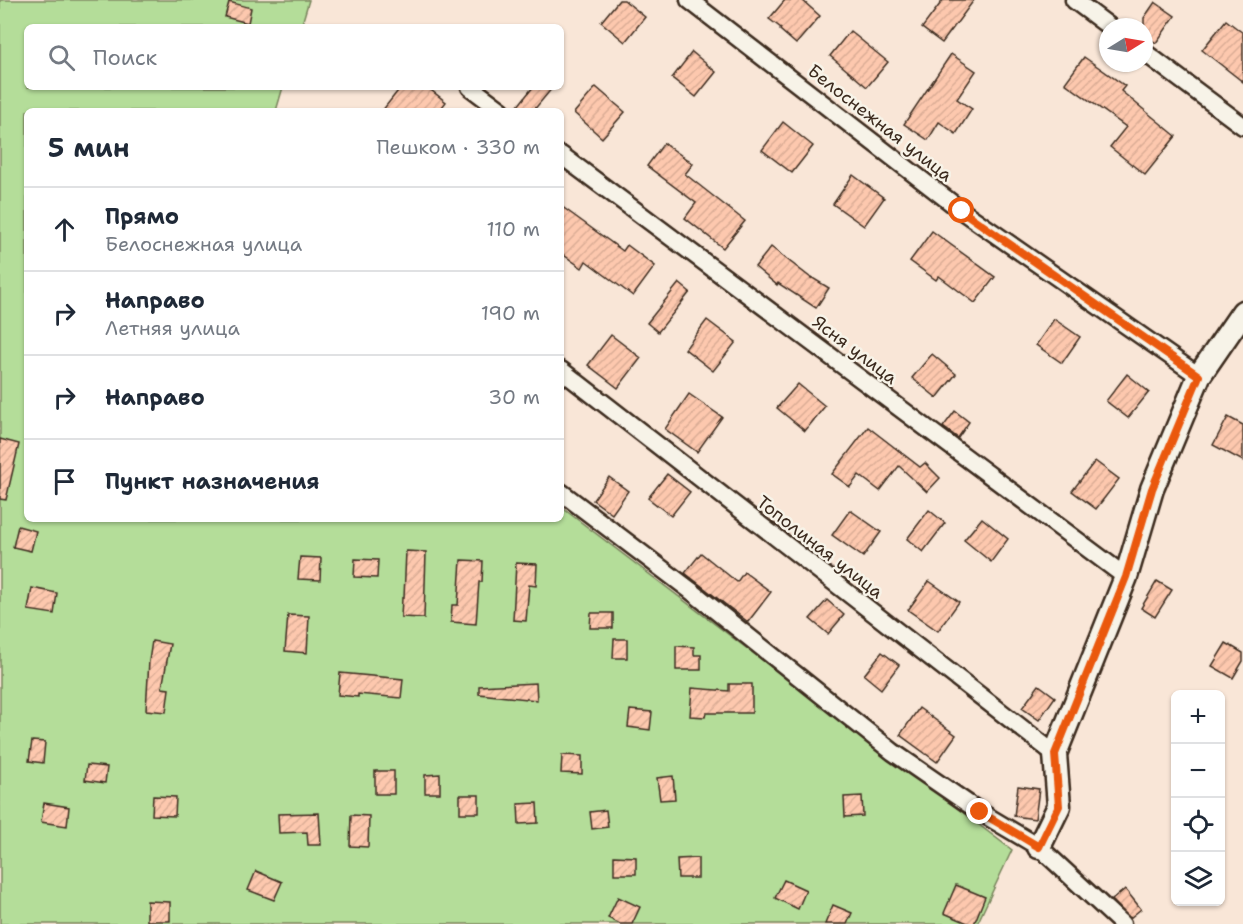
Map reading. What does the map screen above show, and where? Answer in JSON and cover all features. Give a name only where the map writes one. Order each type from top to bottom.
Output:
[{"type":"street","name":"Белоснежная улица","points":[[689,0],[962,211],[1199,376]]},
{"type":"street","points":[[1074,0],[1099,19]]},
{"type":"street","points":[[1153,59],[1243,126]]},
{"type":"street","points":[[474,90],[498,108]]},
{"type":"street","name":"Ясня улица","points":[[564,157],[1126,577]]},
{"type":"street","points":[[1039,847],[1059,806],[1055,754],[1126,577],[1152,489],[1199,376],[1243,312]]},
{"type":"street","name":"Тополиная улица","points":[[564,372],[1055,754]]},
{"type":"street","points":[[564,494],[690,590],[893,752],[980,812],[1039,847],[1122,924]]},
{"type":"green space","points":[[0,0],[309,0],[302,24],[24,24],[24,90],[282,90],[277,108],[24,108],[24,522],[564,522],[564,509],[1012,850],[977,924],[0,924]]},
{"type":"building","points":[[619,0],[624,0],[645,17],[625,42],[601,22]]},
{"type":"building","points":[[785,0],[802,0],[820,16],[796,44],[769,19]]},
{"type":"building","points":[[943,0],[974,0],[942,43],[922,28]]},
{"type":"building","points":[[229,2],[251,8],[248,23],[225,17]]},
{"type":"building","points":[[1155,2],[1175,16],[1156,43],[1153,41],[1153,18],[1144,18]]},
{"type":"building","points":[[1226,20],[1243,33],[1243,82],[1202,50]]},
{"type":"building","points":[[850,31],[888,62],[867,87],[830,56]]},
{"type":"building","points":[[692,52],[716,72],[696,97],[672,78]]},
{"type":"building","points":[[951,54],[976,71],[957,99],[972,109],[956,134],[939,122],[928,140],[904,124]]},
{"type":"building","points":[[1084,57],[1099,68],[1099,72],[1105,72],[1125,86],[1121,91],[1176,136],[1145,175],[1110,147],[1126,127],[1065,83]]},
{"type":"building","points":[[596,87],[625,112],[602,138],[574,113]]},
{"type":"building","points":[[399,90],[431,90],[446,102],[441,108],[384,108]]},
{"type":"building","points":[[531,90],[550,90],[536,108],[516,108]]},
{"type":"building","points":[[783,122],[813,146],[792,173],[762,150]]},
{"type":"building","points":[[664,143],[693,164],[685,174],[745,221],[723,248],[685,218],[696,203],[647,166]]},
{"type":"building","points":[[853,175],[884,198],[864,226],[833,204]]},
{"type":"building","points":[[564,208],[623,251],[627,245],[655,266],[633,296],[586,261],[582,268],[564,255]]},
{"type":"building","points":[[932,231],[995,277],[975,303],[939,276],[936,280],[910,261]]},
{"type":"building","points":[[771,247],[811,278],[829,288],[816,308],[778,283],[777,285],[755,267]]},
{"type":"building","points":[[679,283],[690,292],[658,332],[647,323]]},
{"type":"building","points":[[1054,319],[1080,337],[1062,363],[1036,345]]},
{"type":"building","points":[[707,320],[736,342],[713,371],[685,349]]},
{"type":"building","points":[[611,335],[641,358],[618,388],[588,365]]},
{"type":"building","points":[[932,354],[956,374],[937,398],[912,378]]},
{"type":"building","points":[[1127,374],[1149,392],[1128,418],[1106,401]]},
{"type":"building","points":[[798,384],[825,406],[805,431],[777,408]]},
{"type":"building","points":[[689,394],[722,417],[697,452],[665,429]]},
{"type":"building","points":[[955,411],[969,422],[958,438],[943,427]]},
{"type":"building","points":[[1228,417],[1243,425],[1243,461],[1213,445]]},
{"type":"building","points":[[868,427],[920,467],[925,463],[940,478],[927,492],[899,466],[880,491],[859,475],[850,487],[832,474]]},
{"type":"building","points":[[0,439],[19,444],[6,500],[0,499]]},
{"type":"building","points":[[1095,461],[1119,479],[1096,509],[1072,491]]},
{"type":"building","points":[[667,474],[690,492],[671,516],[648,498]]},
{"type":"building","points":[[609,477],[628,491],[612,514],[593,500]]},
{"type":"building","points":[[850,510],[881,532],[863,557],[832,535]]},
{"type":"building","points":[[929,510],[945,523],[923,552],[907,539]]},
{"type":"building","points":[[982,518],[1008,539],[991,562],[964,540]]},
{"type":"building","points":[[18,526],[36,531],[31,551],[13,547]]},
{"type":"building","points":[[406,551],[426,552],[424,618],[401,617]]},
{"type":"building","points":[[701,553],[737,582],[744,572],[771,592],[748,622],[685,573]]},
{"type":"building","points":[[300,557],[321,558],[320,580],[298,579]]},
{"type":"building","points":[[355,559],[378,560],[377,578],[354,577]]},
{"type":"building","points":[[461,560],[483,561],[476,624],[451,622],[452,605],[458,605]]},
{"type":"building","points":[[516,563],[537,564],[536,586],[529,585],[526,621],[513,620]]},
{"type":"building","points":[[929,581],[959,602],[938,631],[908,610]]},
{"type":"building","points":[[1157,581],[1172,590],[1155,617],[1141,608]]},
{"type":"building","points":[[32,588],[57,593],[54,614],[28,610]]},
{"type":"building","points":[[827,600],[844,615],[828,634],[810,619]]},
{"type":"building","points":[[591,613],[613,613],[613,628],[590,628]]},
{"type":"building","points":[[288,615],[309,616],[307,653],[285,651]]},
{"type":"building","points":[[614,639],[627,639],[627,658],[613,658]]},
{"type":"building","points":[[152,641],[170,644],[162,688],[169,689],[166,712],[146,710]]},
{"type":"building","points":[[1226,643],[1243,653],[1243,661],[1233,678],[1212,666]]},
{"type":"building","points":[[676,646],[694,647],[694,655],[701,655],[701,670],[676,670]]},
{"type":"building","points":[[882,652],[899,665],[881,689],[864,675]]},
{"type":"building","points":[[340,673],[403,679],[401,698],[358,694],[358,697],[338,695]]},
{"type":"building","points":[[536,683],[537,700],[479,694],[479,686]]},
{"type":"building","points":[[729,684],[752,684],[752,713],[706,713],[705,717],[690,716],[692,688],[729,691]]},
{"type":"building","points":[[1039,685],[1055,697],[1039,720],[1022,708]]},
{"type":"building","points":[[919,708],[956,735],[937,762],[900,735]]},
{"type":"building","points":[[630,710],[652,712],[650,730],[628,727]]},
{"type":"building","points":[[32,741],[45,742],[43,763],[29,761]]},
{"type":"building","points":[[562,755],[582,756],[582,774],[561,773]]},
{"type":"building","points":[[87,765],[107,767],[105,783],[85,780]]},
{"type":"building","points":[[375,771],[394,771],[394,794],[375,794]]},
{"type":"building","points":[[440,774],[440,793],[425,793],[425,775]]},
{"type":"building","points":[[673,776],[675,799],[660,800],[657,778]]},
{"type":"building","points":[[1018,786],[1039,789],[1035,819],[1014,816]]},
{"type":"building","points":[[460,795],[479,795],[479,813],[460,813]]},
{"type":"building","points":[[153,796],[176,797],[175,816],[152,815]]},
{"type":"building","points":[[862,796],[863,816],[845,817],[844,797]]},
{"type":"building","points":[[44,803],[69,807],[67,826],[41,822]]},
{"type":"building","points":[[537,803],[538,823],[519,824],[518,804]]},
{"type":"building","points":[[606,810],[608,827],[592,829],[590,812]]},
{"type":"building","points":[[319,813],[321,845],[308,845],[307,832],[279,833],[278,814]]},
{"type":"building","points":[[351,815],[369,816],[368,847],[350,846]]},
{"type":"building","points":[[614,856],[636,857],[636,874],[614,874]]},
{"type":"building","points":[[698,858],[698,878],[678,878],[677,859]]},
{"type":"building","points":[[256,871],[282,882],[274,900],[248,890]]},
{"type":"building","points":[[784,880],[806,890],[798,909],[775,898]]},
{"type":"building","points":[[956,885],[985,897],[974,924],[944,913]]},
{"type":"building","points":[[1125,889],[1141,909],[1130,918],[1112,900]]},
{"type":"building","points":[[618,897],[640,907],[632,924],[620,924],[608,918]]},
{"type":"building","points":[[147,901],[170,902],[170,921],[147,921]]},
{"type":"building","points":[[833,905],[852,913],[847,924],[825,924]]},
{"type":"route","points":[[962,211],[1199,376],[1152,489],[1126,577],[1055,754],[1059,806],[1039,847],[980,812]]}]
